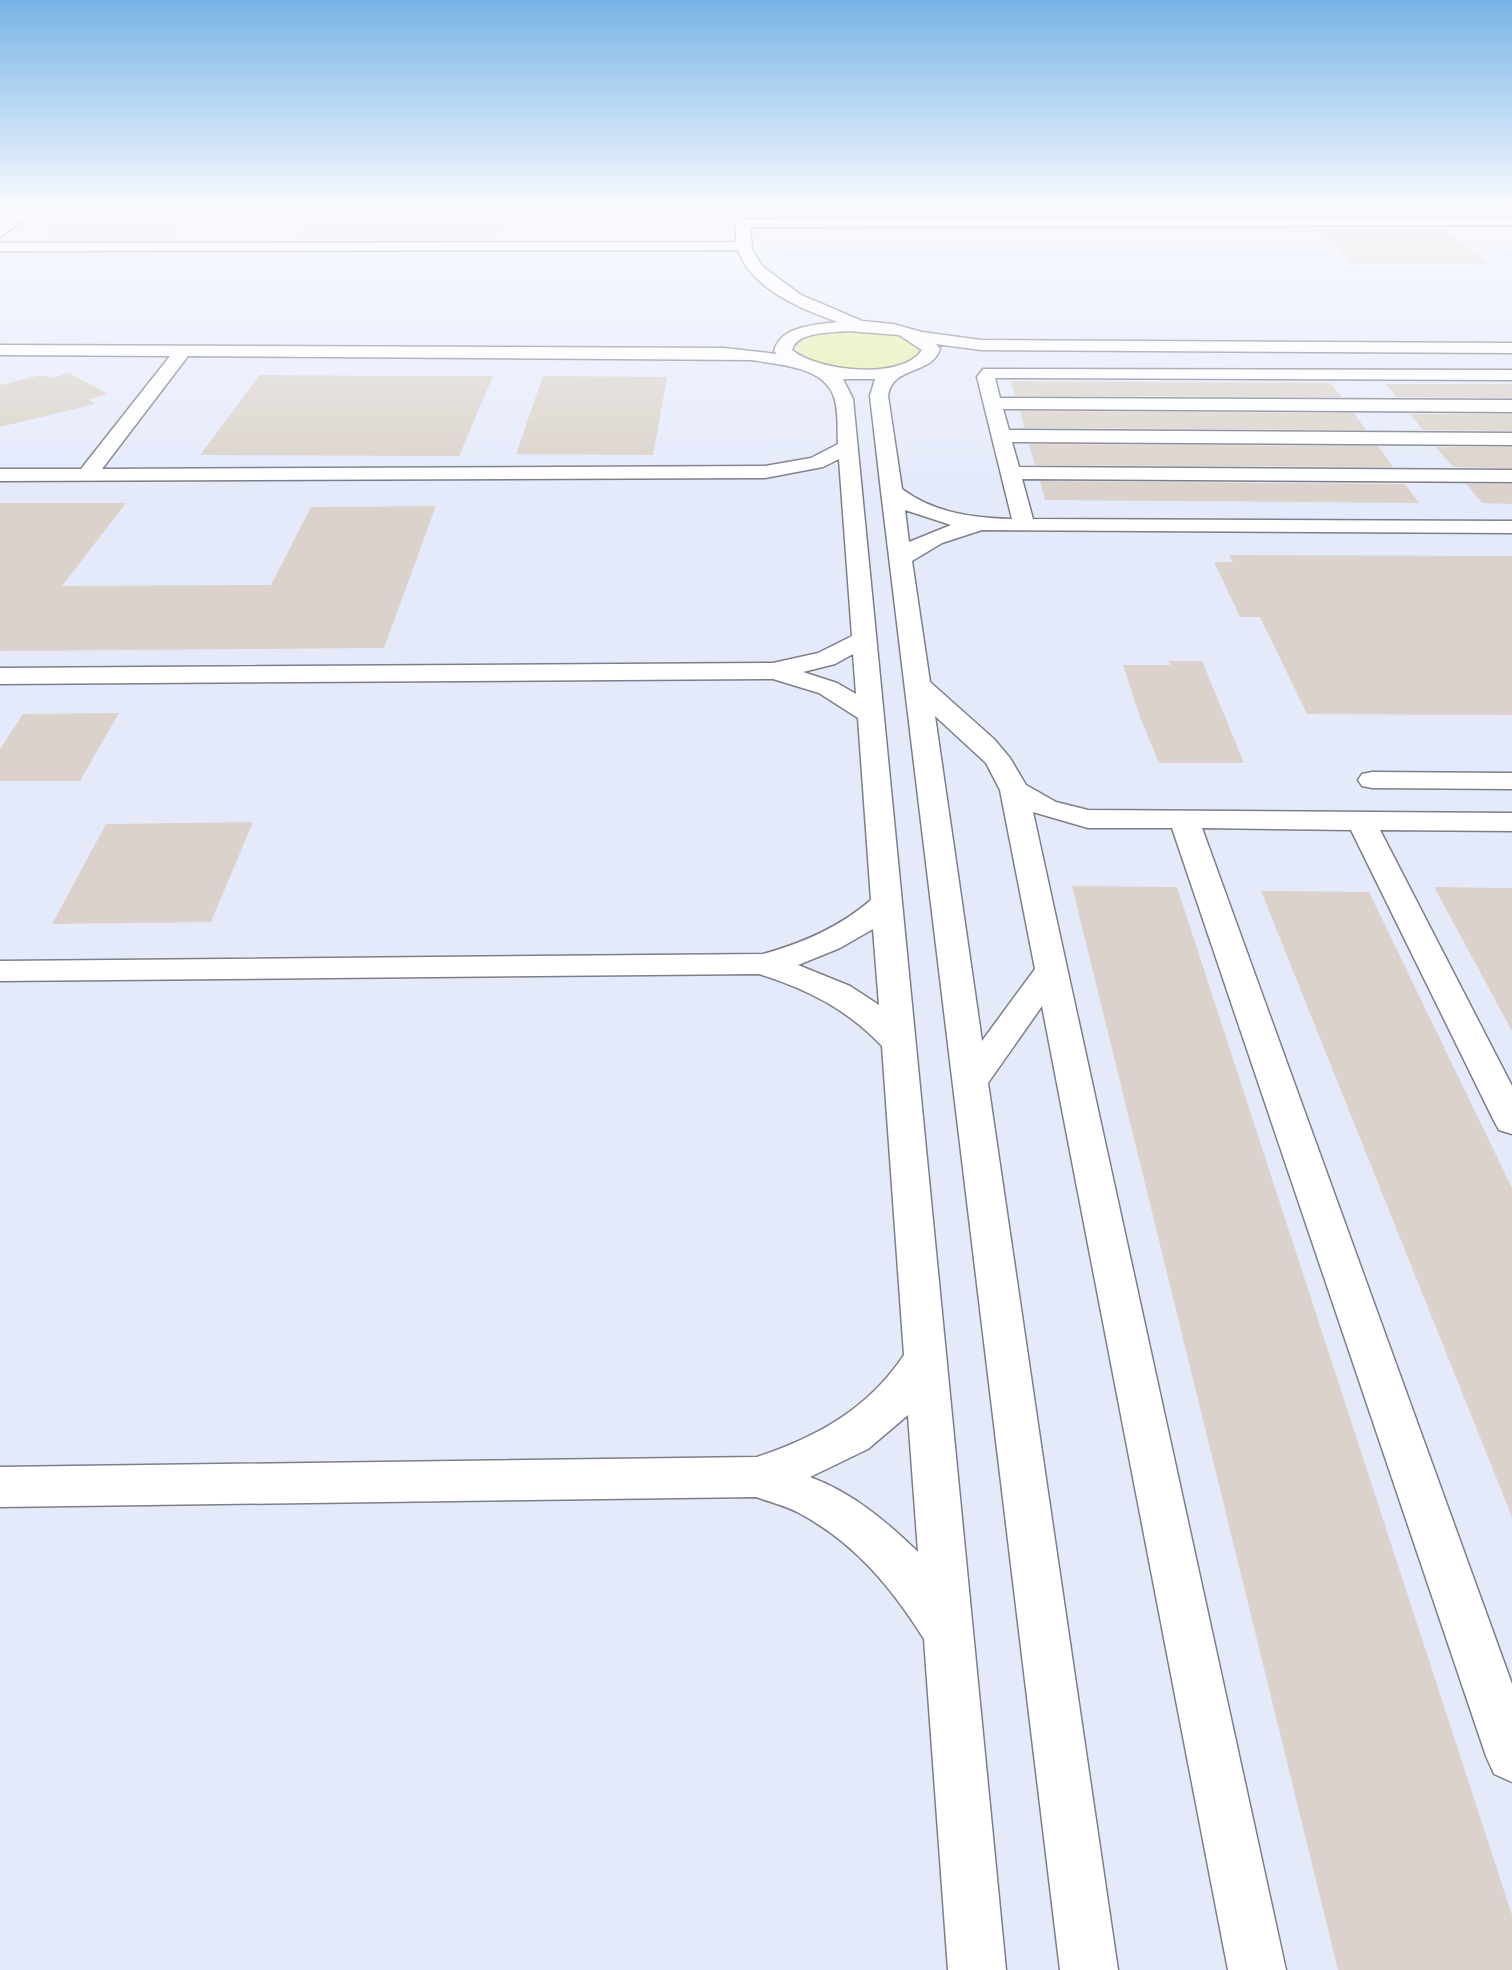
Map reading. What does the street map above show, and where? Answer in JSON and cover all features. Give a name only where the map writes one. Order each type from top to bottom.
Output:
[{"type":"street","points":[[797,297],[809,304],[867,326],[904,332],[918,337],[981,345],[1512,348]]},
{"type":"street","points":[[809,304],[819,317],[812,330]]},
{"type":"street","points":[[0,335],[86,339],[752,343],[792,337],[812,330],[867,326]]},
{"type":"street","points":[[792,337],[784,343],[783,351],[788,358],[810,367],[837,383],[842,391],[848,447],[833,491],[864,639],[977,1970]]},
{"type":"street","points":[[918,337],[931,349],[930,355],[881,383],[878,389],[1089,1970]]},
{"type":"street","points":[[87,474],[184,349]]},
{"type":"street","points":[[0,350],[724,353],[752,354],[810,367],[856,374],[987,354],[1512,358]]},
{"type":"street","points":[[1334,357],[1438,492]]},
{"type":"street","points":[[1023,520],[986,377],[995,372],[1512,375]]},
{"type":"street","points":[[993,403],[1512,406]]},
{"type":"street","points":[[1000,436],[1512,440]]},
{"type":"street","points":[[0,475],[765,472],[816,463],[848,447]]},
{"type":"street","points":[[0,458],[100,458]]},
{"type":"street","points":[[765,472],[833,491]]},
{"type":"street","points":[[1010,472],[1512,476]]},
{"type":"street","points":[[891,491],[905,503],[928,514],[958,521],[992,525]]},
{"type":"street","points":[[1458,518],[1512,527]]},
{"type":"street","points":[[900,560],[914,547],[935,537],[1023,520],[1512,518]]},
{"type":"street","points":[[0,676],[773,671],[826,659],[864,639]]},
{"type":"street","points":[[773,671],[828,688],[870,714]]},
{"type":"street","points":[[917,683],[946,714],[984,742],[999,757],[1009,773],[1014,790],[1257,1970]]},
{"type":"street","points":[[1372,780],[1510,784]]},
{"type":"street","points":[[1014,790],[1046,808],[1088,819],[1512,822]]},
{"type":"street","points":[[1026,850],[1053,832],[1088,819]]},
{"type":"street","points":[[1184,820],[1512,1756]]},
{"type":"street","points":[[1361,821],[1512,1121]]},
{"type":"street","points":[[0,971],[763,964],[802,954],[837,940],[866,922],[887,902]]},
{"type":"street","points":[[763,964],[805,976],[842,994],[874,1017],[899,1044]]},
{"type":"street","points":[[970,1082],[1051,969]]},
{"type":"street","points":[[0,1487],[757,1477],[812,1458],[860,1431],[898,1397],[925,1358]]},
{"type":"street","points":[[757,1477],[815,1499],[868,1534],[913,1579],[949,1635]]},
{"type":"shaded area","points":[[0,297],[1512,297],[1512,1970],[0,1970]]},
{"type":"green space","points":[[847,330],[889,332],[900,335],[917,344],[923,352],[908,364],[897,368],[867,371],[834,368],[807,359],[797,353],[797,345],[808,338]]},
{"type":"building","points":[[69,373],[108,394],[89,399],[95,404],[0,427],[0,385],[41,375],[51,378]]},
{"type":"building","points":[[260,375],[493,376],[459,456],[200,455]]},
{"type":"building","points":[[543,376],[667,377],[653,455],[516,454]]},
{"type":"building","points":[[1011,381],[1330,383],[1342,397],[1015,396]]},
{"type":"building","points":[[1386,384],[1512,384],[1512,398],[1396,397]]},
{"type":"building","points":[[1020,411],[1354,413],[1366,430],[1024,428]]},
{"type":"building","points":[[1410,414],[1512,414],[1512,431],[1423,430]]},
{"type":"building","points":[[1029,444],[1378,446],[1393,467],[1035,465]]},
{"type":"building","points":[[1436,447],[1512,447],[1512,468],[1453,467]]},
{"type":"building","points":[[1040,481],[1405,484],[1419,503],[1045,500]]},
{"type":"building","points":[[1466,484],[1512,484],[1512,504],[1482,503]]},
{"type":"building","points":[[0,503],[126,503],[62,586],[271,585],[311,507],[436,506],[384,648],[0,651]]},
{"type":"building","points":[[1229,555],[1512,556],[1512,715],[1307,714],[1260,617],[1240,617],[1214,562],[1233,562]]},
{"type":"building","points":[[1169,661],[1202,661],[1244,763],[1159,763],[1140,717],[1123,665],[1170,665]]},
{"type":"building","points":[[119,713],[80,781],[0,781],[0,749],[23,714]]},
{"type":"building","points":[[253,822],[211,922],[52,924],[106,824]]},
{"type":"building","points":[[1072,886],[1177,887],[1512,1915],[1512,1970],[1338,1970]]},
{"type":"building","points":[[1434,887],[1512,888],[1512,1031]]},
{"type":"building","points":[[1261,891],[1369,892],[1512,1188],[1512,1517]]}]
